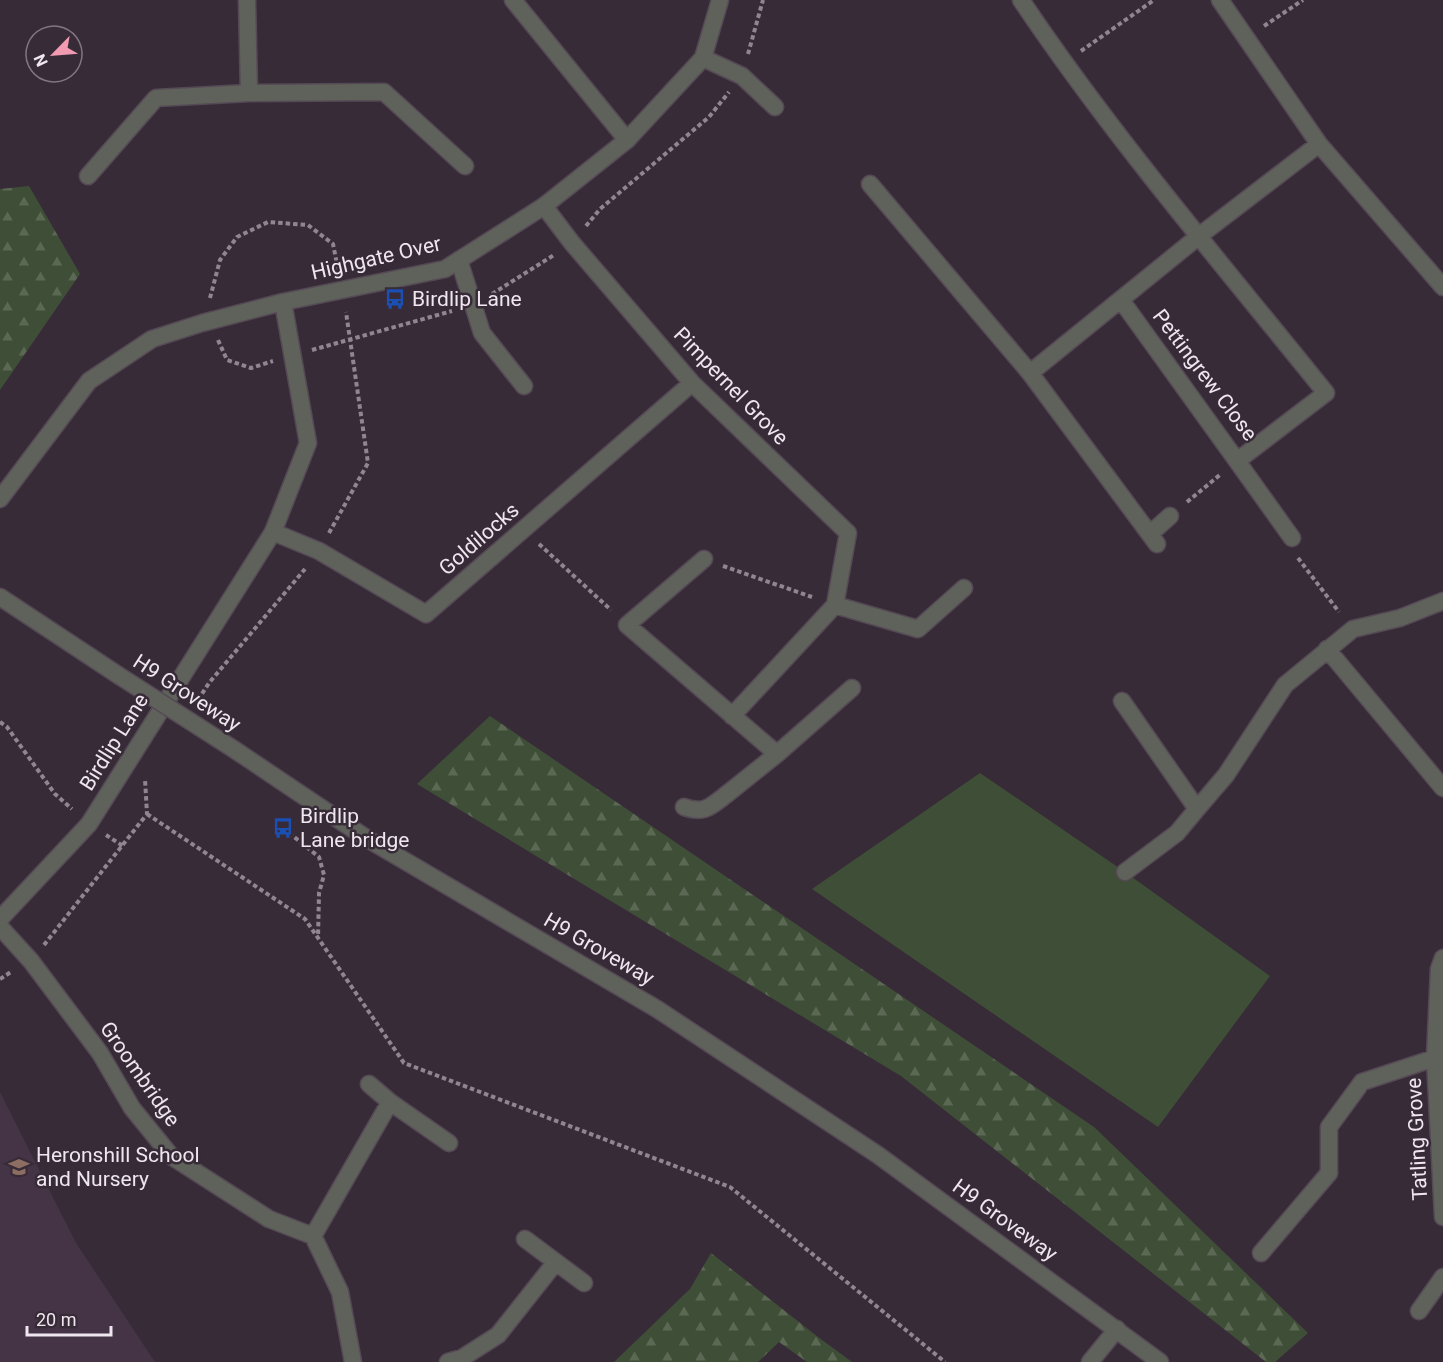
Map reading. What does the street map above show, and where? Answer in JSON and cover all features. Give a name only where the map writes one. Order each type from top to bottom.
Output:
[{"type":"street","points":[[247,0],[249,93]]},
{"type":"street","points":[[513,0],[627,140]]},
{"type":"street","name":"Highgate Over","points":[[0,499],[89,381],[152,339],[202,323],[283,302],[445,269],[544,206],[627,140],[703,58],[720,0]]},
{"type":"street","name":"Pettingrew Close","points":[[1021,0],[1063,63],[1326,393],[1237,461],[1121,300]]},
{"type":"street","points":[[1220,0],[1320,144],[1443,286]]},
{"type":"street","points":[[703,58],[742,76],[775,107]]},
{"type":"street","points":[[88,176],[156,98],[249,93],[384,92],[465,166]]},
{"type":"street","points":[[1030,373],[1199,236],[1320,144]]},
{"type":"street","points":[[870,184],[1030,373],[1153,539],[1170,516]]},
{"type":"street","name":"Pimpernel Grove","points":[[544,206],[572,243],[692,383],[849,533],[835,605]]},
{"type":"street","points":[[459,260],[483,333],[524,386]]},
{"type":"street","name":"Birdlip Lane","points":[[0,919],[89,824],[273,532],[308,443],[283,302]]},
{"type":"street","name":"Goldilocks","points":[[273,532],[319,551],[426,614],[692,383]]},
{"type":"street","points":[[1237,461],[1292,538]]},
{"type":"street","points":[[0,477],[17,474]]},
{"type":"street","points":[[704,559],[627,625],[777,754]]},
{"type":"street","points":[[732,716],[835,605],[918,629],[964,588]]},
{"type":"street","name":"H9 Groveway","points":[[0,597],[366,838],[666,1015],[878,1155],[1160,1362]]},
{"type":"street","points":[[1125,872],[1177,833],[1226,775],[1286,685],[1327,649],[1353,629],[1400,618],[1443,601]]},
{"type":"street","points":[[1327,649],[1443,788]]},
{"type":"street","points":[[684,807],[698,811],[710,808],[777,754],[852,688]]},
{"type":"street","points":[[1122,701],[1197,809]]},
{"type":"street","name":"Groombridge","points":[[0,927],[31,961],[100,1053],[132,1108],[171,1156],[269,1219],[313,1236]]},
{"type":"street","name":"Tatling Grove","points":[[1443,958],[1439,969],[1435,1058],[1443,1217]]},
{"type":"street","name":"Tatling Grove","points":[[1261,1253],[1329,1173],[1329,1127],[1362,1082],[1435,1058]]},
{"type":"street","points":[[369,1084],[390,1102],[449,1143]]},
{"type":"street","points":[[353,1362],[340,1292],[313,1236],[390,1102]]},
{"type":"street","points":[[525,1239],[584,1283]]},
{"type":"street","points":[[448,1362],[462,1358],[498,1335],[555,1263]]},
{"type":"street","points":[[1419,1311],[1443,1277]]},
{"type":"street","points":[[1090,1362],[1117,1329]]},
{"type":"path","points":[[1063,63],[1154,0]]},
{"type":"path","points":[[1247,37],[1303,0]]},
{"type":"path","points":[[196,702],[209,683],[319,551],[368,463],[351,338]]},
{"type":"path","points":[[1170,516],[1237,461]]},
{"type":"path","points":[[524,530],[627,625]]},
{"type":"path","points":[[1292,538],[1298,558],[1353,629]]},
{"type":"path","points":[[704,559],[835,605]]},
{"type":"path","points":[[0,722],[7,728],[55,794],[89,824],[123,846]]},
{"type":"path","points":[[0,979],[31,961],[147,814],[145,779]]},
{"type":"path","points":[[147,814],[305,919],[404,1063],[730,1187],[945,1362]]},
{"type":"path","points":[[283,828],[319,857],[324,875],[319,893],[318,939]]},
{"type":"shaded area","name":"Heronshill School and Nursery","points":[[0,1092],[76,1243],[155,1362],[0,1362]]},
{"type":"green space","points":[[29,186],[80,274],[0,390],[0,189]]},
{"type":"green space","points":[[490,716],[1094,1127],[1308,1333],[1275,1362],[1266,1362],[901,1076],[417,784]]},
{"type":"green space","points":[[980,773],[1125,872],[1270,976],[1158,1127],[812,889]]},
{"type":"green space","points":[[711,1253],[852,1362],[807,1362],[779,1342],[758,1362],[614,1362],[690,1289]]},
{"type":"place","name":"Birdlip Lane","points":[[395,299]]},
{"type":"place","name":"Birdlip Lane bridge","points":[[283,828]]},
{"type":"place","name":"Heronshill School and Nursery","points":[[19,1167]]}]
